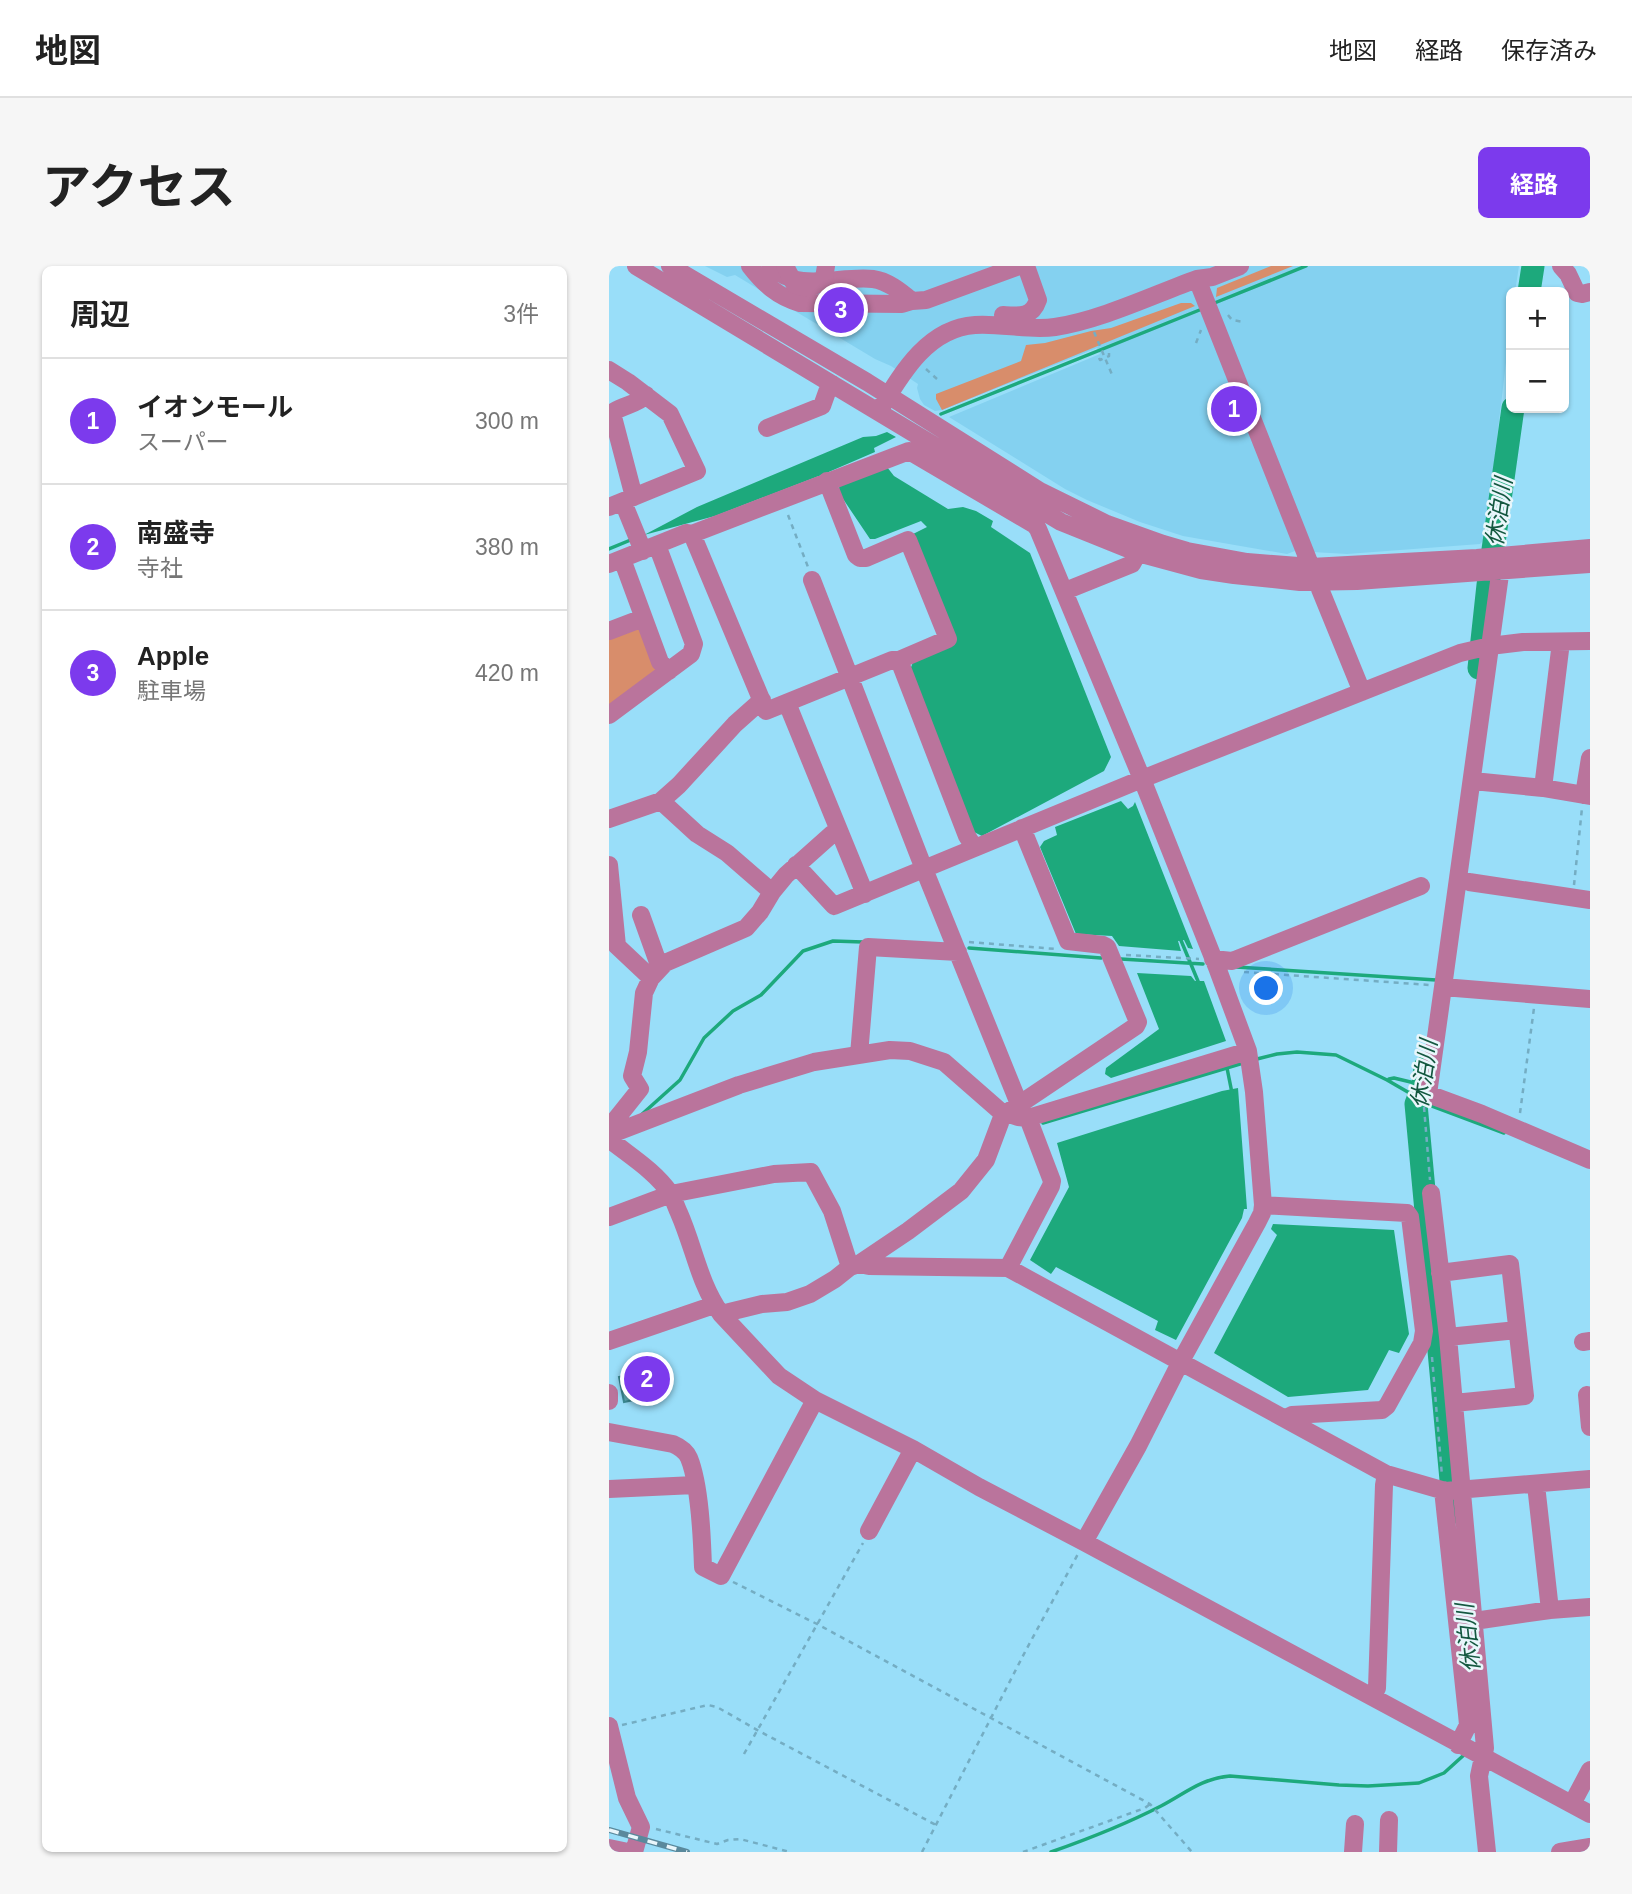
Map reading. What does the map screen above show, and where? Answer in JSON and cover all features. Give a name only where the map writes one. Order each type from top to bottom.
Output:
[{"type":"street","points":[[636,266],[916,435],[1039,518],[1065,591],[1248,1051],[1254,1092],[1262,1213],[1084,1542]]},
{"type":"street","points":[[670,266],[888,396],[1040,491],[1107,524],[1163,544],[1197,553],[1357,582],[1590,548]]},
{"type":"street","points":[[750,266],[765,285],[787,299],[800,303],[902,304],[926,300],[1019,266]]},
{"type":"street","points":[[771,266],[779,274],[803,282],[874,279],[891,285],[912,301]]},
{"type":"street","points":[[785,266],[795,285],[808,288],[819,284],[824,278],[826,266]]},
{"type":"street","points":[[958,328],[977,314],[1030,314],[1037,306],[1038,300],[1026,266]]},
{"type":"street","points":[[1197,279],[1217,266]]},
{"type":"street","points":[[878,412],[925,346],[936,337],[958,328],[974,325],[1054,327],[1099,315],[1240,266]]},
{"type":"street","points":[[1561,266],[1577,293],[1590,292]]},
{"type":"street","points":[[1197,279],[1213,308],[1362,692]]},
{"type":"street","points":[[609,370],[670,414],[698,471],[622,502]]},
{"type":"street","points":[[767,428],[822,406],[832,384]]},
{"type":"street","points":[[609,715],[691,654],[694,644],[622,502],[612,413],[646,395]]},
{"type":"street","points":[[669,671],[660,662],[643,618],[615,562],[647,547],[686,533],[692,534],[909,451],[1039,518],[1061,522],[1138,553],[1201,570],[1234,575],[1315,574]]},
{"type":"street","points":[[692,534],[766,711],[949,639],[908,540],[866,558],[860,558],[856,555],[827,481]]},
{"type":"street","points":[[1065,591],[1132,564],[1138,553]]},
{"type":"street","points":[[1501,563],[1590,564]]},
{"type":"street","points":[[1501,563],[1482,648],[1473,781],[1428,1094],[1590,1160]]},
{"type":"street","points":[[812,580],[956,946],[1017,1112],[1052,1181],[1008,1268]]},
{"type":"street","points":[[609,631],[643,618]]},
{"type":"street","points":[[796,865],[834,906],[1142,779],[1482,648],[1523,642],[1590,641]]},
{"type":"street","points":[[1543,788],[1561,642]]},
{"type":"street","points":[[899,660],[974,847]]},
{"type":"street","points":[[609,819],[661,801],[735,723],[762,701]]},
{"type":"street","points":[[787,703],[865,894]]},
{"type":"street","points":[[1473,781],[1587,795],[1590,758]]},
{"type":"street","points":[[661,801],[697,834],[727,853],[772,892]]},
{"type":"street","points":[[609,1341],[717,1309],[787,1302],[810,1294],[908,1231],[961,1191],[986,1160],[1001,1120],[1017,1112],[1136,1026],[1138,1022],[1107,947],[1068,941],[1022,828]]},
{"type":"street","points":[[609,1128],[640,1089],[632,1076],[638,1052],[644,993],[655,973],[665,963],[746,928],[796,865],[839,831]]},
{"type":"street","points":[[609,865],[617,946],[655,973]]},
{"type":"street","points":[[1459,878],[1469,882],[1581,899]]},
{"type":"street","points":[[1213,959],[1232,961],[1421,886]]},
{"type":"street","points":[[641,915],[655,973]]},
{"type":"street","points":[[859,1055],[867,947],[956,946]]},
{"type":"street","points":[[1443,987],[1590,999]]},
{"type":"street","points":[[1248,1051],[1017,1112],[996,1109],[953,1069],[935,1058],[899,1050],[859,1055],[814,1062],[739,1085],[609,1136],[647,1168],[671,1194],[706,1290],[717,1309],[779,1376],[815,1400],[1590,1814]]},
{"type":"street","points":[[609,1217],[671,1194],[773,1174],[811,1172],[832,1211],[855,1265]]},
{"type":"street","points":[[1431,1194],[1454,1403],[1452,1490],[1468,1725],[1458,1745]]},
{"type":"street","points":[[1263,1205],[1407,1213],[1410,1217],[1424,1338],[1387,1406],[1382,1410],[1291,1415],[1286,1418]]},
{"type":"street","points":[[1440,1273],[1510,1264],[1525,1396],[1454,1403]]},
{"type":"street","points":[[855,1265],[1008,1268],[1386,1474],[1452,1490],[1590,1479]]},
{"type":"street","points":[[1448,1337],[1517,1330]]},
{"type":"street","points":[[609,1393],[609,1400]]},
{"type":"street","points":[[1587,1395],[1590,1427]]},
{"type":"street","points":[[609,1432],[681,1447],[689,1459],[695,1485],[703,1567],[721,1576],[815,1400]]},
{"type":"street","points":[[869,1531],[913,1450]]},
{"type":"street","points":[[1373,1696],[1377,1688],[1386,1474]]},
{"type":"street","points":[[609,1489],[695,1485]]},
{"type":"street","points":[[1535,1485],[1550,1610]]},
{"type":"street","points":[[1452,1490],[1474,1621],[1485,1748],[1479,1776],[1487,1852]]},
{"type":"street","points":[[1474,1621],[1590,1607]]},
{"type":"street","points":[[609,1727],[627,1798],[641,1827],[629,1852],[609,1848]]},
{"type":"street","points":[[1572,1804],[1590,1770]]},
{"type":"street","points":[[1388,1852],[1389,1820]]},
{"type":"street","points":[[1353,1852],[1355,1824]]},
{"type":"street","points":[[1560,1852],[1590,1847]]},
{"type":"path","points":[[1213,308],[1232,320],[1244,322]]},
{"type":"path","points":[[1097,340],[1113,377]]},
{"type":"path","points":[[1099,358],[1100,360],[1109,356],[1109,353]]},
{"type":"path","points":[[923,368],[937,379]]},
{"type":"path","points":[[782,498],[812,580]]},
{"type":"path","points":[[1581,899],[1587,795]]},
{"type":"path","points":[[956,946],[1058,949]]},
{"type":"path","points":[[1109,953],[1213,959]]},
{"type":"path","points":[[1245,972],[1418,985]]},
{"type":"path","points":[[1518,1129],[1536,995]]},
{"type":"path","points":[[1428,1094],[1423,1110],[1431,1194]]},
{"type":"path","points":[[1424,1338],[1429,1340],[1431,1345],[1452,1490]]},
{"type":"path","points":[[744,1754],[869,1531]]},
{"type":"path","points":[[922,1852],[1084,1542]]},
{"type":"path","points":[[721,1576],[817,1624],[1151,1805],[1192,1852]]},
{"type":"path","points":[[609,1727],[708,1705],[717,1707],[936,1825]]},
{"type":"path","points":[[1025,1852],[1151,1805]]},
{"type":"path","points":[[639,1825],[717,1844],[740,1839],[790,1852]]},
{"type":"shaded area","points":[[705,266],[1519,266],[1516,287],[1506,287],[1506,362],[1485,539],[1480,544],[1347,554],[1295,551],[1287,554],[1183,536],[1140,522],[1065,489],[949,417],[1100,354],[1097,348],[935,411],[924,405],[920,399],[918,384],[891,366],[735,275],[727,277]]},
{"type":"shaded area","points":[[1271,266],[1293,266],[1216,297],[1217,288]]},
{"type":"shaded area","points":[[1181,303],[1195,306],[942,410],[936,399],[936,394],[1021,361],[1026,345],[1111,328]]},
{"type":"shaded area","points":[[887,432],[896,437],[874,448],[875,452],[824,474],[715,516],[644,535],[697,507],[863,437]]},
{"type":"shaded area","points":[[887,467],[894,476],[948,509],[963,507],[993,521],[991,527],[1030,553],[1111,757],[1104,771],[982,836],[974,832],[910,670],[913,662],[955,643],[913,534],[927,527],[921,521],[870,539],[837,490],[841,485]]},
{"type":"shaded area","points":[[639,625],[659,670],[609,707],[609,638]]},
{"type":"shaded area","points":[[1121,801],[1128,809],[1135,802],[1193,949],[1188,948],[1184,940],[1178,941],[1181,951],[1119,946],[1112,936],[1076,934],[1040,847],[1044,841],[1057,835],[1055,827]]},
{"type":"shaded area","points":[[1137,973],[1191,976],[1195,981],[1204,981],[1226,1041],[1111,1078],[1105,1074],[1106,1068],[1159,1029]]},
{"type":"shaded area","points":[[1238,1088],[1247,1209],[1244,1209],[1242,1218],[1176,1340],[1155,1330],[1158,1321],[1056,1267],[1051,1274],[1030,1260],[1069,1187],[1057,1143]]},
{"type":"shaded area","points":[[1273,1224],[1394,1230],[1409,1334],[1399,1353],[1389,1350],[1368,1390],[1288,1397],[1214,1353],[1277,1235],[1271,1229]]},
{"type":"building","points":[[637,1373],[643,1398],[624,1402],[619,1377]]},
{"type":"waterway","points":[[1212,304],[1306,266]]},
{"type":"waterway","name":"休泊川","points":[[1530,287],[1533,266]]},
{"type":"waterway","points":[[941,414],[1202,309]]},
{"type":"waterway","name":"休泊川","points":[[1479,668],[1512,413]]},
{"type":"waterway","points":[[609,549],[633,539]]},
{"type":"waterway","points":[[1180,938],[1200,986]]},
{"type":"waterway","points":[[640,1116],[680,1080],[704,1038],[733,1011],[761,995],[803,951],[833,941],[863,942]]},
{"type":"waterway","points":[[969,948],[1101,958]]},
{"type":"waterway","points":[[1121,959],[1203,964]]},
{"type":"waterway","points":[[1236,967],[1436,980]]},
{"type":"waterway","points":[[1257,1059],[1297,1052],[1336,1055],[1432,1106],[1504,1133]]},
{"type":"waterway","points":[[1226,1063],[1232,1093]]},
{"type":"waterway","points":[[1043,1123],[1240,1064]]},
{"type":"waterway","name":"休泊川","points":[[1425,1067],[1423,1085],[1416,1104],[1454,1512]]},
{"type":"waterway","points":[[1389,1079],[1423,1085]]},
{"type":"waterway","points":[[1051,1852],[1121,1825],[1202,1783],[1219,1778],[1230,1776],[1368,1786],[1419,1783],[1444,1773],[1465,1754]]},
{"type":"railway","points":[[609,1830],[687,1852]]},
{"type":"place","name":"Apple","points":[[841,310]]},
{"type":"place","name":"イオンモール","points":[[1234,409]]},
{"type":"place","name":"南盛寺","points":[[647,1379]]}]
